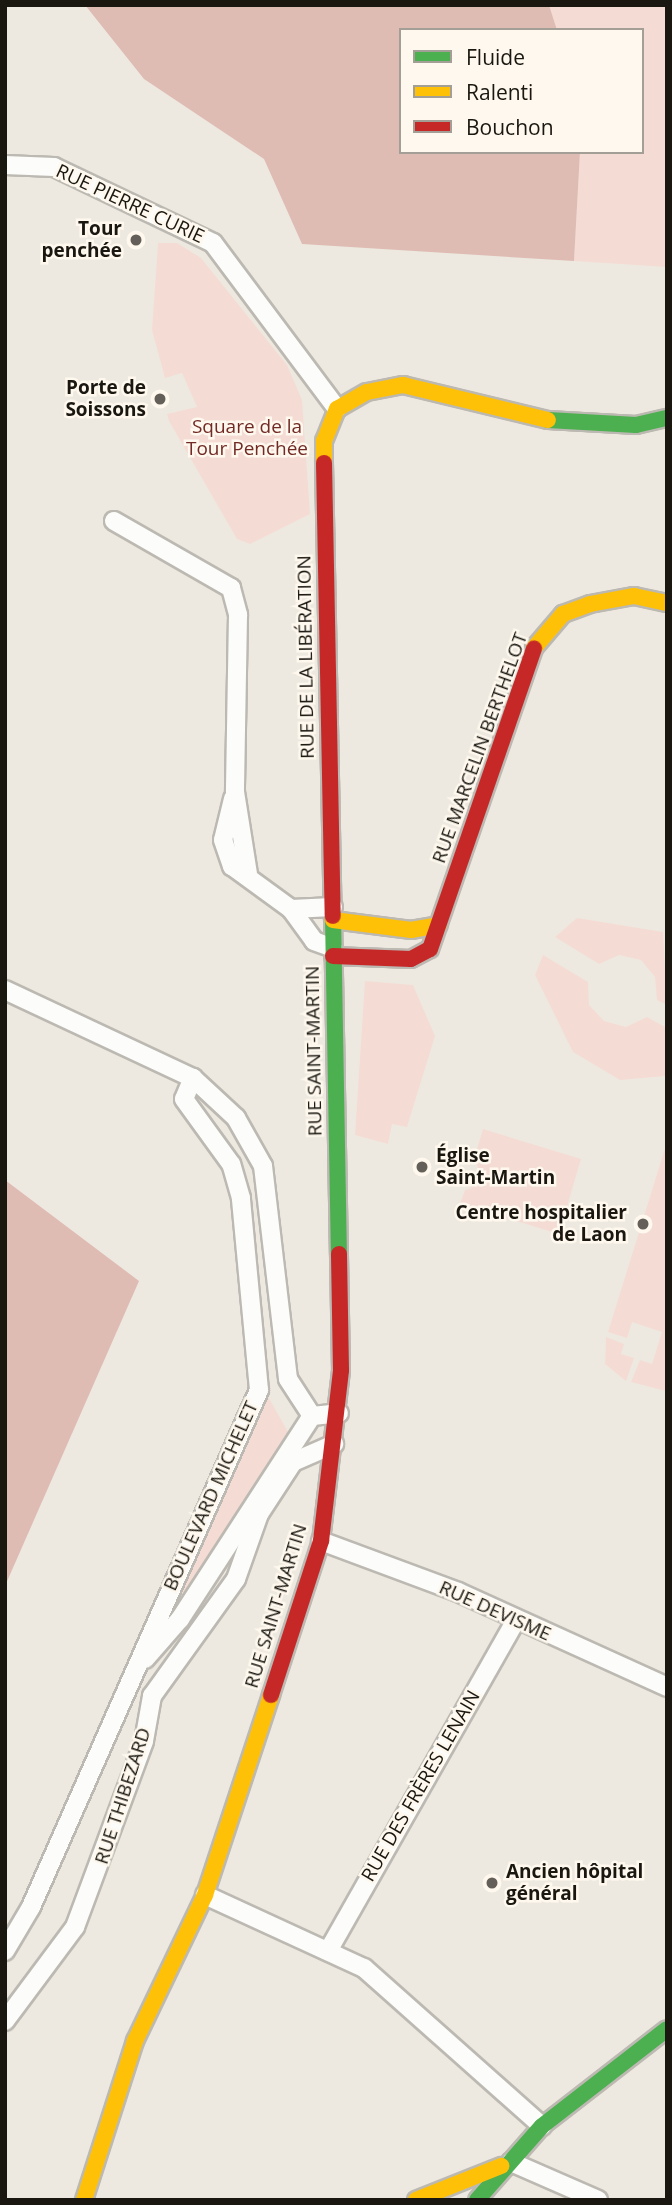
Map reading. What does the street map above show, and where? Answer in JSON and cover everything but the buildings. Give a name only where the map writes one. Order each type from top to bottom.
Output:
[{"type":"main road","points":[[337,409],[367,392],[403,385],[557,422],[636,425],[667,418]]},
{"type":"main road","name":"RUE DE LA LIBÉRATION","points":[[333,913],[322,498],[324,441],[337,409]]},
{"type":"main road","name":"RUE MARCELIN BERTHELOT","points":[[333,952],[411,959],[430,949],[538,638],[563,614],[590,604],[634,596],[667,603]]},
{"type":"main road","points":[[333,913],[411,930],[439,925]]},
{"type":"main road","name":"RUE SAINT-MARTIN","points":[[83,2200],[135,2041],[205,1895],[321,1541],[338,1413],[333,913]]},
{"type":"main road","points":[[477,2200],[542,2126],[667,2029]]},
{"type":"main road","points":[[416,2200],[511,2162]]},
{"type":"street","name":"RUE PIERRE CURIE","points":[[5,165],[54,167],[214,243],[337,409]]},
{"type":"street","points":[[114,521],[231,588],[238,615],[235,792],[223,840],[232,866],[248,874],[291,909],[314,942],[333,952]]},
{"type":"street","points":[[291,909],[333,913]]},
{"type":"street","points":[[5,990],[193,1078],[236,1118],[263,1167],[288,1379],[312,1416],[338,1413]]},
{"type":"street","name":"BOULEVARD MICHELET","points":[[5,1951],[31,1907],[131,1675],[259,1390],[241,1198],[231,1164],[184,1099],[193,1078]]},
{"type":"street","name":"BOULEVARD MICHELET","points":[[131,1675],[180,1619],[312,1416]]},
{"type":"street","name":"RUE THIBEZARD","points":[[5,2021],[75,1927],[144,1741],[152,1696],[236,1579],[259,1514],[293,1462],[334,1444]]},
{"type":"street","name":"RUE DEVISME","points":[[321,1541],[458,1592],[515,1622],[667,1686]]},
{"type":"street","name":"RUE DES FRÈRES LENAIN","points":[[328,1951],[515,1622]]},
{"type":"street","points":[[205,1895],[364,1968],[542,2126]]},
{"type":"street","points":[[511,2162],[598,2200]]},
{"type":"green space","points":[[549,5],[667,5],[667,267],[574,261],[580,154],[644,154],[644,28],[556,28]]},
{"type":"green space","name":"Square de la Tour Penchée","points":[[158,243],[177,243],[201,258],[287,365],[302,400],[310,514],[250,544],[237,539],[169,421],[167,414],[197,407],[182,373],[165,378],[152,330]]},
{"type":"green space","points":[[577,918],[663,932],[667,1005],[657,1000],[655,977],[641,960],[619,955],[599,964],[555,937]]},
{"type":"green space","points":[[543,955],[588,982],[589,1005],[604,1021],[626,1027],[647,1017],[667,1028],[665,1076],[620,1080],[573,1052],[535,975]]},
{"type":"green space","points":[[365,981],[413,985],[435,1036],[407,1127],[392,1124],[388,1144],[355,1135]]},
{"type":"green space","points":[[483,1129],[581,1159],[559,1234],[460,1204],[465,1190],[472,1188],[466,1186],[471,1171],[478,1172],[476,1154],[484,1152],[477,1149]]},
{"type":"green space","points":[[667,1142],[666,1391],[631,1382],[640,1360],[652,1364],[662,1332],[632,1322],[627,1338],[608,1332]]},
{"type":"green space","points":[[606,1337],[624,1344],[621,1354],[634,1358],[626,1381],[605,1364]]},
{"type":"green space","points":[[263,1398],[269,1398],[288,1432],[172,1622],[166,1618]]},
{"type":"shaded area","points":[[85,5],[549,5],[556,28],[399,28],[399,154],[580,154],[574,261],[302,244],[264,159],[144,79]]},
{"type":"shaded area","points":[[5,1180],[139,1281],[5,1586]]},
{"type":"traffic: fast","points":[[548,420],[636,425],[667,418]]},
{"type":"traffic: fast","points":[[333,916],[339,1254]]},
{"type":"traffic: fast","points":[[477,2200],[542,2126],[667,2029]]},
{"type":"traffic: slow","points":[[324,463],[324,441],[337,409],[367,392],[403,385],[548,420]]},
{"type":"traffic: slow","points":[[534,648],[563,614],[590,604],[634,596],[667,603]]},
{"type":"traffic: slow","points":[[333,920],[411,930],[439,925]]},
{"type":"traffic: slow","points":[[84,2200],[135,2041],[205,1895],[271,1695]]},
{"type":"traffic: slow","points":[[416,2200],[501,2166]]},
{"type":"traffic: jam","points":[[324,463],[333,916]]},
{"type":"traffic: jam","points":[[333,956],[411,959],[430,949],[534,648]]},
{"type":"traffic: jam","points":[[271,1695],[321,1541],[341,1370],[339,1254]]},
{"type":"place","name":"Tour penchée","points":[[136,240]]},
{"type":"place","name":"Porte de Soissons","points":[[160,399]]},
{"type":"place","name":"Église Saint-Martin","points":[[422,1167]]},
{"type":"place","name":"Centre hospitalier de Laon","points":[[643,1224]]},
{"type":"place","name":"Ancien hôpital général","points":[[492,1883]]}]
